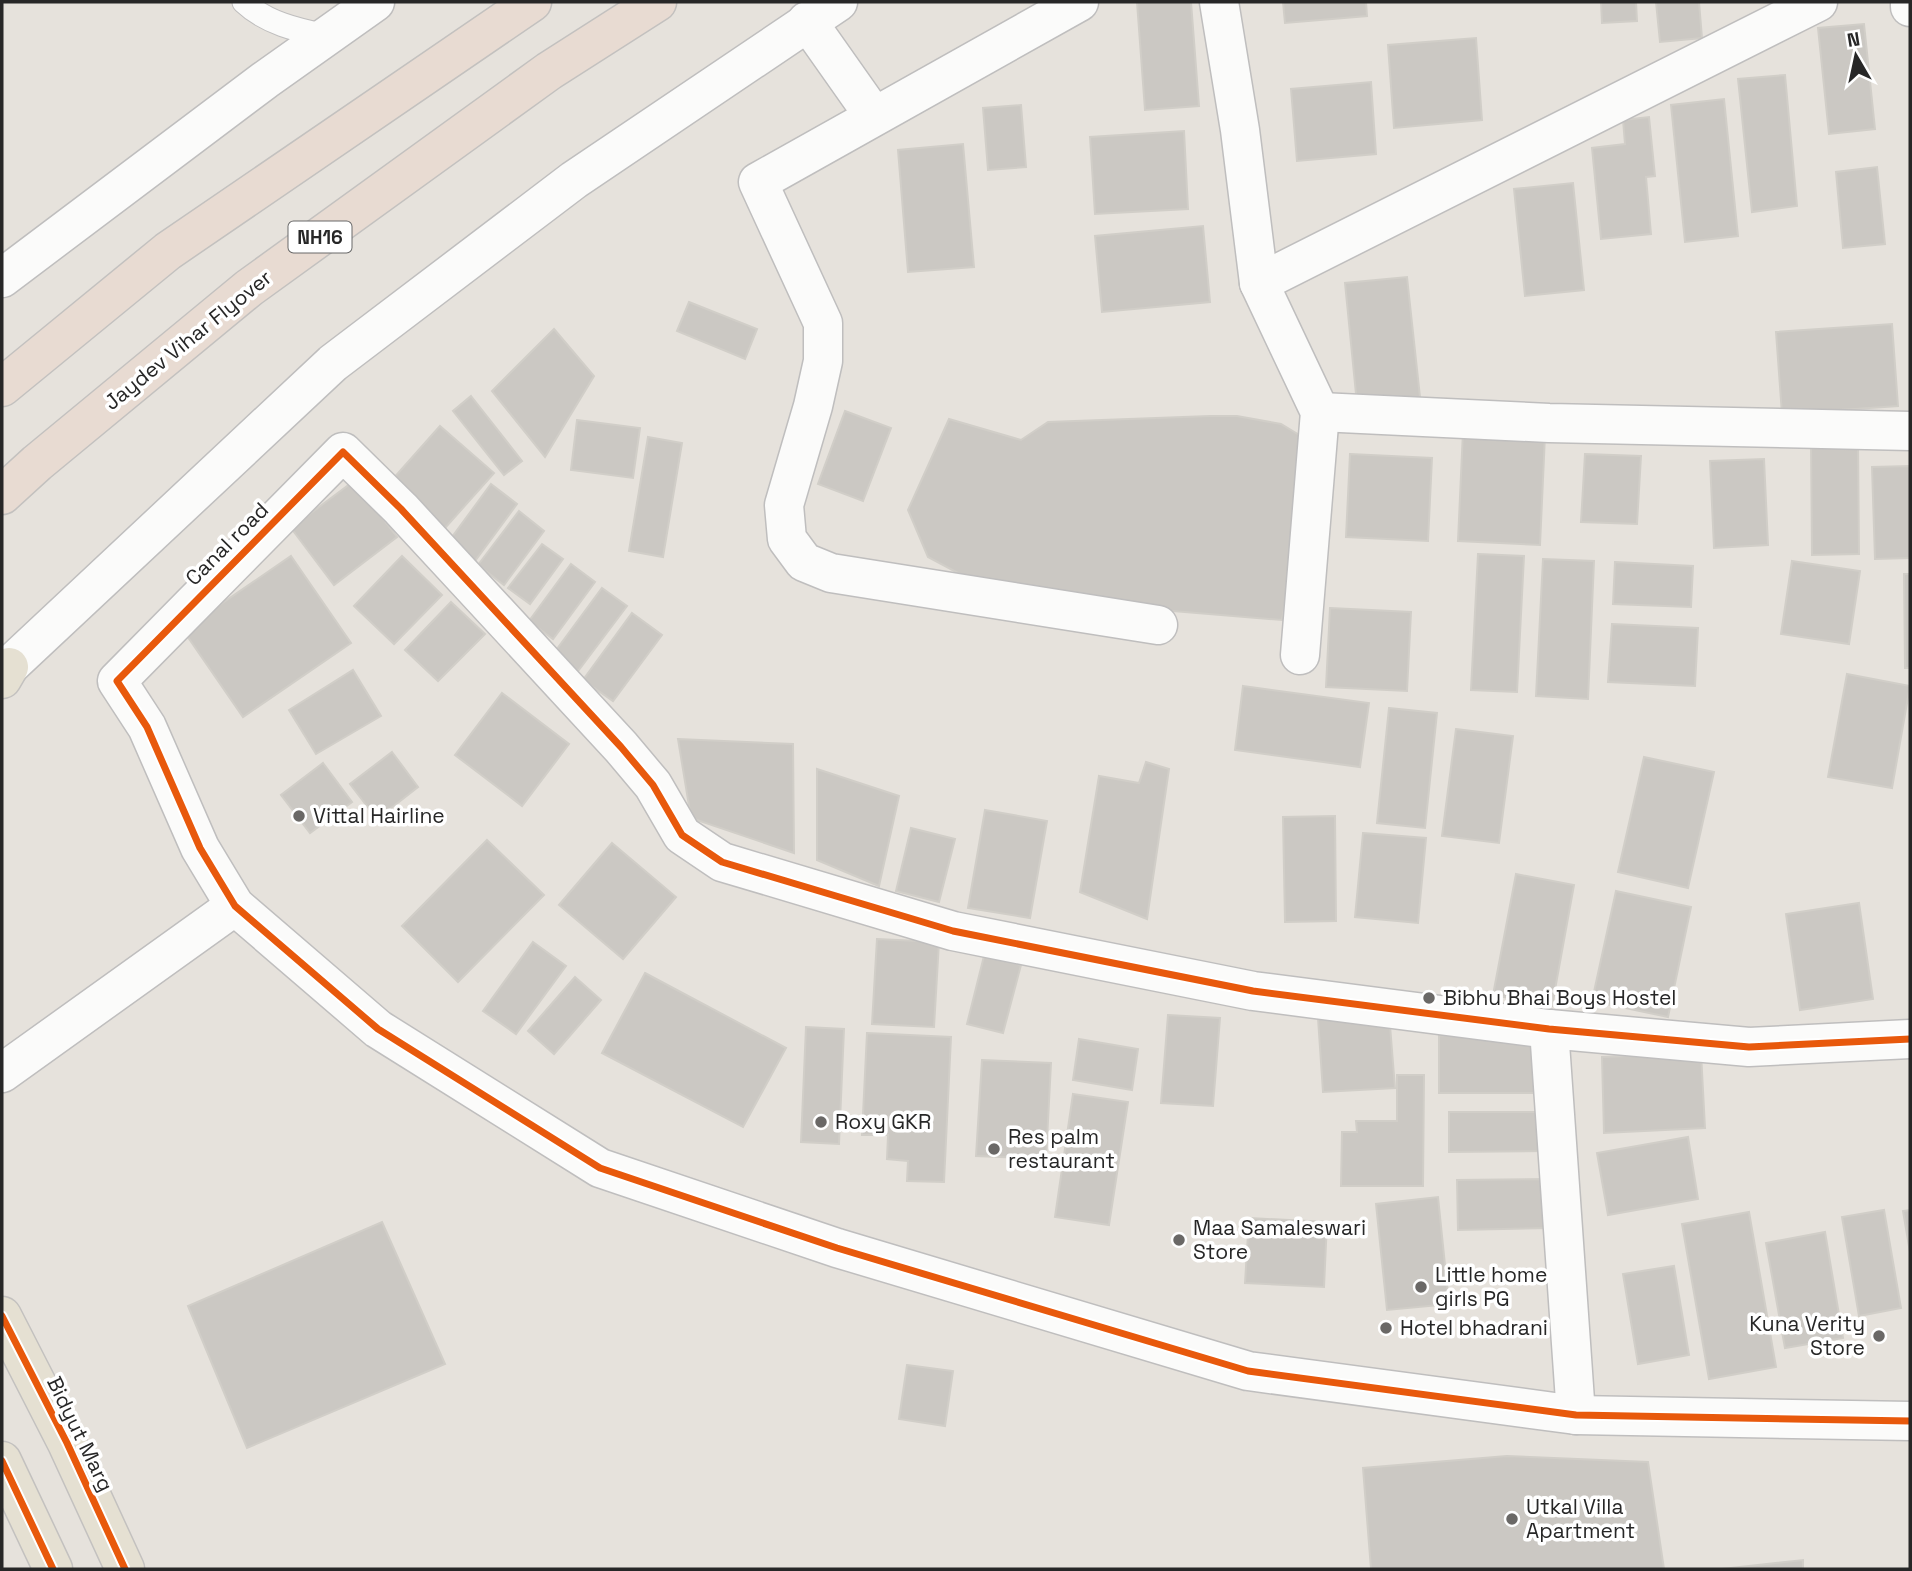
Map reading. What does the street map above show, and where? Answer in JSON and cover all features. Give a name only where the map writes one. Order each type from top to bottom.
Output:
[{"type":"highway","points":[[2,387],[168,251],[531,2]]},
{"type":"highway","name":"Jaydev Vihar Flyover","points":[[2,495],[249,288],[549,71],[657,2]]},
{"type":"main road","name":"Bidyut Marg","points":[[2,1315],[67,1443],[125,1569]]},
{"type":"main road","points":[[2,1461],[52,1569]]},
{"type":"street","points":[[2,278],[375,2]]},
{"type":"street","points":[[1079,2],[758,182],[823,323],[821,372],[784,505],[787,539],[804,562],[831,573],[1158,625]]},
{"type":"street","points":[[1219,2],[1240,130],[1259,283],[1320,412],[1300,655]]},
{"type":"street","points":[[1259,283],[1818,2]]},
{"type":"street","points":[[1910,2],[1910,7]]},
{"type":"street","points":[[4,673],[333,363],[574,180],[822,11],[874,116]]},
{"type":"street","points":[[1320,412],[1549,423],[1910,431]]},
{"type":"street","name":"Canal road","points":[[235,906],[200,848],[148,727],[117,681],[343,452],[401,509],[621,747],[653,785],[682,835],[722,862],[953,930],[1240,989],[1549,1028]]},
{"type":"street","points":[[2,1073],[235,906],[378,1029],[600,1168],[837,1248],[1248,1371],[1576,1415],[1910,1421]]},
{"type":"street","points":[[1576,1415],[1549,1028],[1749,1046],[1910,1039]]},
{"type":"lane","points":[[244,2],[256,13],[293,29],[327,36]]},
{"type":"building","points":[[1137,2],[1191,2],[1199,106],[1145,110]]},
{"type":"building","points":[[1283,2],[1366,2],[1367,16],[1285,23]]},
{"type":"building","points":[[1601,2],[1636,2],[1637,21],[1602,23]]},
{"type":"building","points":[[1656,2],[1699,2],[1702,38],[1660,42]]},
{"type":"building","points":[[1864,24],[1875,129],[1829,134],[1818,28]]},
{"type":"building","points":[[1476,38],[1482,120],[1394,128],[1388,45]]},
{"type":"building","points":[[1785,75],[1797,206],[1752,212],[1738,79]]},
{"type":"building","points":[[1371,82],[1376,154],[1297,161],[1291,89]]},
{"type":"building","points":[[1724,99],[1738,236],[1685,242],[1671,105]]},
{"type":"building","points":[[1021,105],[1026,167],[988,170],[983,108]]},
{"type":"building","points":[[1649,117],[1655,176],[1646,177],[1651,234],[1601,239],[1592,148],[1625,144],[1623,120]]},
{"type":"building","points":[[1184,131],[1188,209],[1095,214],[1090,137]]},
{"type":"building","points":[[963,144],[974,267],[908,272],[898,150]]},
{"type":"building","points":[[1877,167],[1885,244],[1843,248],[1836,172]]},
{"type":"building","points":[[1573,183],[1584,290],[1525,296],[1514,189]]},
{"type":"building","points":[[1203,226],[1210,302],[1102,312],[1095,236]]},
{"type":"building","points":[[1407,277],[1420,397],[1357,404],[1345,283]]},
{"type":"building","points":[[689,302],[757,329],[745,359],[677,331]]},
{"type":"building","points":[[1892,324],[1898,406],[1782,414],[1776,332]]},
{"type":"building","points":[[554,329],[594,376],[545,457],[492,391]]},
{"type":"building","points":[[471,396],[522,461],[504,475],[453,411]]},
{"type":"building","points":[[845,411],[891,428],[863,501],[818,484]]},
{"type":"building","points":[[1237,416],[1281,424],[1314,444],[1282,620],[1003,597],[928,557],[908,510],[949,419],[1021,440],[1048,422]]},
{"type":"building","points":[[577,420],[640,428],[633,478],[571,470]]},
{"type":"building","points":[[440,426],[494,473],[445,528],[392,480]]},
{"type":"building","points":[[1463,431],[1545,435],[1540,545],[1458,541]]},
{"type":"building","points":[[648,437],[682,443],[663,557],[629,551]]},
{"type":"building","points":[[1811,443],[1858,444],[1859,554],[1812,555]]},
{"type":"building","points":[[1350,454],[1432,458],[1428,541],[1346,537]]},
{"type":"building","points":[[1585,454],[1641,456],[1637,524],[1581,522]]},
{"type":"building","points":[[1764,459],[1768,545],[1714,548],[1710,461]]},
{"type":"building","points":[[1910,466],[1910,558],[1875,559],[1872,467]]},
{"type":"building","points":[[354,481],[397,537],[334,585],[291,528]]},
{"type":"building","points":[[491,484],[517,504],[475,561],[449,541]]},
{"type":"building","points":[[519,511],[544,531],[504,585],[478,565]]},
{"type":"building","points":[[542,544],[563,559],[530,604],[508,588]]},
{"type":"building","points":[[1478,554],[1524,556],[1517,692],[1471,690]]},
{"type":"building","points":[[291,556],[351,643],[243,717],[183,630]]},
{"type":"building","points":[[402,556],[442,595],[394,644],[354,606]]},
{"type":"building","points":[[1543,559],[1594,561],[1588,699],[1536,696]]},
{"type":"building","points":[[1792,561],[1860,571],[1849,644],[1781,634]]},
{"type":"building","points":[[1615,562],[1693,566],[1691,607],[1613,604]]},
{"type":"building","points":[[571,564],[595,582],[553,639],[529,621]]},
{"type":"building","points":[[1904,574],[1910,574],[1910,668],[1905,668]]},
{"type":"building","points":[[602,588],[627,606],[578,671],[554,653]]},
{"type":"building","points":[[451,602],[485,634],[438,681],[405,650]]},
{"type":"building","points":[[1330,608],[1411,612],[1407,691],[1326,687]]},
{"type":"building","points":[[632,613],[662,635],[613,701],[583,680]]},
{"type":"building","points":[[1612,624],[1698,628],[1695,686],[1608,682]]},
{"type":"building","points":[[353,670],[381,716],[316,754],[289,710]]},
{"type":"building","points":[[1847,674],[1910,686],[1892,788],[1828,777]]},
{"type":"building","points":[[1243,686],[1369,703],[1360,767],[1235,750]]},
{"type":"building","points":[[502,693],[569,744],[522,806],[455,755]]},
{"type":"building","points":[[1389,708],[1437,713],[1425,828],[1377,823]]},
{"type":"building","points":[[1456,729],[1513,736],[1499,843],[1442,836]]},
{"type":"building","points":[[678,739],[793,744],[794,853],[691,818]]},
{"type":"building","points":[[392,752],[418,787],[377,819],[350,784]]},
{"type":"building","points":[[1644,757],[1714,772],[1688,888],[1618,872]]},
{"type":"building","points":[[1146,762],[1169,769],[1147,919],[1080,892],[1099,776],[1139,783]]},
{"type":"building","points":[[323,763],[352,802],[310,833],[281,795]]},
{"type":"building","points":[[817,769],[899,796],[879,886],[817,860]]},
{"type":"building","points":[[985,810],[1047,821],[1030,918],[968,908]]},
{"type":"building","points":[[1335,816],[1336,921],[1285,922],[1283,817]]},
{"type":"building","points":[[911,828],[955,839],[939,902],[896,891]]},
{"type":"building","points":[[1363,833],[1426,838],[1418,923],[1355,917]]},
{"type":"building","points":[[487,840],[544,895],[458,982],[402,926]]},
{"type":"building","points":[[612,843],[676,897],[623,959],[559,905]]},
{"type":"building","points":[[1516,874],[1574,885],[1552,1006],[1493,995]]},
{"type":"building","points":[[1616,891],[1691,907],[1668,1017],[1592,1001]]},
{"type":"building","points":[[1859,903],[1873,999],[1800,1010],[1786,914]]},
{"type":"building","points":[[877,939],[939,942],[934,1027],[872,1024]]},
{"type":"building","points":[[533,942],[566,966],[516,1034],[483,1011]]},
{"type":"building","points":[[984,956],[1021,965],[1003,1033],[967,1024]]},
{"type":"building","points":[[645,973],[786,1048],[743,1127],[602,1053]]},
{"type":"building","points":[[575,977],[601,1000],[554,1054],[528,1031]]},
{"type":"building","points":[[1389,1013],[1395,1088],[1323,1092],[1318,1018]]},
{"type":"building","points":[[1168,1015],[1220,1018],[1213,1106],[1161,1103]]},
{"type":"building","points":[[806,1027],[844,1029],[839,1144],[801,1142]]},
{"type":"building","points":[[867,1033],[951,1037],[944,1182],[907,1181],[908,1161],[887,1159],[888,1135],[862,1135]]},
{"type":"building","points":[[1439,1035],[1543,1036],[1543,1093],[1439,1093]]},
{"type":"building","points":[[1079,1039],[1138,1049],[1132,1090],[1073,1080]]},
{"type":"building","points":[[1701,1053],[1705,1128],[1604,1133],[1602,1057]]},
{"type":"building","points":[[982,1060],[1051,1063],[1046,1159],[976,1156]]},
{"type":"building","points":[[1397,1075],[1424,1075],[1423,1186],[1341,1186],[1342,1132],[1357,1132],[1356,1121],[1397,1121]]},
{"type":"building","points":[[1073,1094],[1128,1102],[1109,1225],[1055,1217]]},
{"type":"building","points":[[1449,1112],[1546,1112],[1546,1151],[1449,1152]]},
{"type":"building","points":[[1688,1137],[1698,1199],[1608,1215],[1597,1153]]},
{"type":"building","points":[[1551,1179],[1551,1228],[1458,1230],[1457,1180]]},
{"type":"building","points":[[1438,1197],[1449,1304],[1387,1310],[1376,1204]]},
{"type":"building","points":[[1884,1210],[1901,1308],[1859,1316],[1842,1217]]},
{"type":"building","points":[[1910,1210],[1910,1252],[1903,1211]]},
{"type":"building","points":[[1749,1212],[1776,1367],[1709,1379],[1682,1224]]},
{"type":"building","points":[[1249,1218],[1327,1222],[1324,1287],[1245,1283]]},
{"type":"building","points":[[382,1222],[445,1364],[247,1448],[188,1306]]},
{"type":"building","points":[[1825,1232],[1843,1338],[1785,1348],[1766,1243]]},
{"type":"building","points":[[1674,1266],[1689,1355],[1638,1364],[1623,1274]]},
{"type":"building","points":[[907,1365],[953,1371],[945,1426],[899,1419]]},
{"type":"building","name":"Utkal Villa Apartment","points":[[1507,1456],[1648,1462],[1664,1569],[1371,1569],[1363,1468]]},
{"type":"building","points":[[1803,1560],[1803,1569],[1722,1569]]},
{"type":"cycle path","points":[[1910,1039],[1749,1047],[1549,1029],[1253,991],[953,931],[722,862],[682,835],[653,785],[621,747],[401,509],[343,452],[117,681],[147,727],[200,848],[235,906],[378,1029],[600,1168],[837,1248],[1248,1371],[1576,1415],[1910,1421]]},
{"type":"cycle path","points":[[2,1316],[67,1443],[125,1569]]},
{"type":"cycle path","points":[[2,1461],[53,1569]]},
{"type":"place","name":"Vittal Hairline","points":[[299,816]]},
{"type":"place","name":"Bibhu Bhai Boys Hostel","points":[[1429,998]]},
{"type":"place","name":"Roxy GKR","points":[[821,1122]]},
{"type":"place","name":"Res palm restaurant","points":[[994,1149]]},
{"type":"place","name":"Maa Samaleswari Store","points":[[1179,1240]]},
{"type":"place","name":"Little home girls PG","points":[[1421,1287]]},
{"type":"place","name":"Hotel bhadrani","points":[[1386,1328]]},
{"type":"place","name":"Kuna Verity Store","points":[[1879,1336]]},
{"type":"place","name":"Utkal Villa Apartment","points":[[1512,1519]]}]
